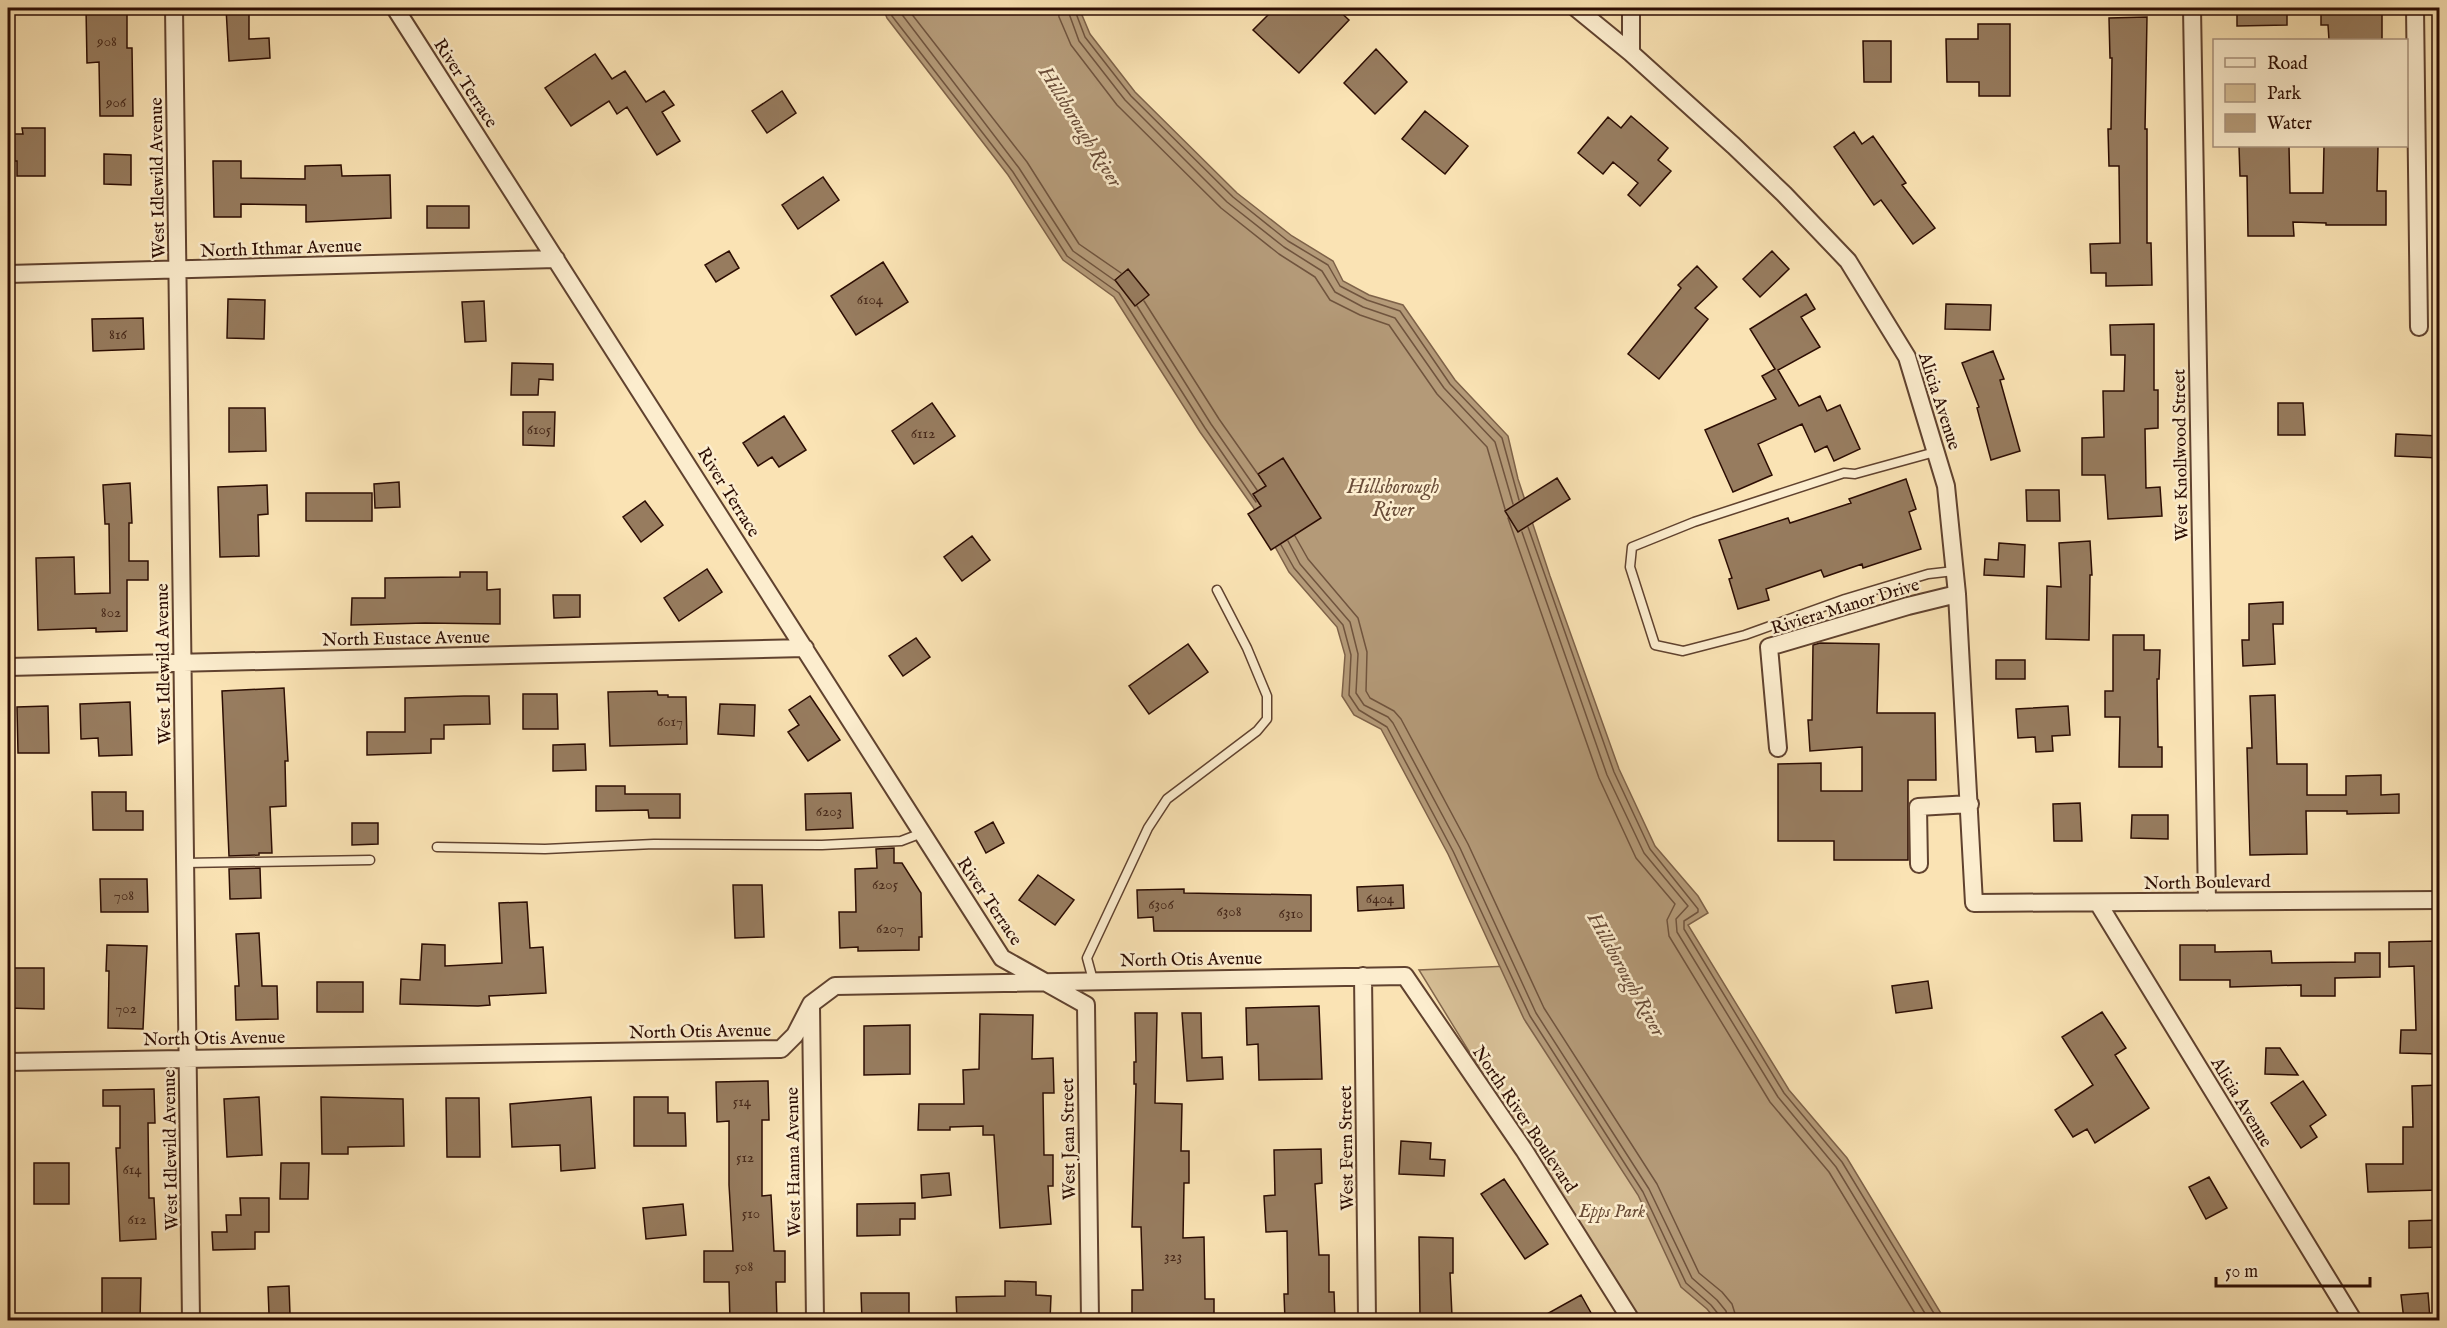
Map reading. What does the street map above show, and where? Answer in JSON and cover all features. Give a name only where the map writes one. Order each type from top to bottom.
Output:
[{"type":"street","name":"West Idlewild Avenue","points":[[174,8],[191,1320]]},
{"type":"street","name":"River Terrace","points":[[394,8],[1002,958],[1045,981]]},
{"type":"street","name":"Alicia Avenue","points":[[1576,8],[1631,52],[1784,194],[1848,261],[1907,357],[1946,486],[1957,594],[1974,903]]},
{"type":"street","points":[[1631,8],[1631,52]]},
{"type":"street","name":"West Knollwood Street","points":[[2192,8],[2207,902]]},
{"type":"street","points":[[2415,8],[2419,327]]},
{"type":"street","name":"North Ithmar Avenue","points":[[8,274],[556,259]]},
{"type":"street","name":"Riviera Manor Drive","points":[[1778,748],[1769,647],[1957,594]]},
{"type":"street","name":"North Eustace Avenue","points":[[8,666],[805,648]]},
{"type":"street","points":[[1919,864],[1918,807],[1970,804]]},
{"type":"street","name":"North Boulevard","points":[[1974,903],[2439,900]]},
{"type":"street","name":"Alicia Avenue","points":[[2098,903],[2353,1320]]},
{"type":"street","name":"North Otis Avenue","points":[[8,1062],[781,1049],[795,1035],[811,1004],[835,986],[1363,976]]},
{"type":"street","name":"West Fern Street","points":[[1363,976],[1367,1320]]},
{"type":"street","name":"North River Boulevard","points":[[1363,976],[1404,976],[1524,1150],[1631,1320]]},
{"type":"street","name":"West Jean Street","points":[[1045,981],[1086,1005],[1090,1320]]},
{"type":"street","name":"West Hanna Avenue","points":[[811,1004],[815,1320]]},
{"type":"lane","points":[[1935,452],[1855,474],[1844,473],[1694,522],[1632,547],[1630,567],[1655,645],[1683,651],[1745,635],[1845,599],[1907,580],[1928,574],[1954,571]]},
{"type":"lane","points":[[1093,980],[1087,958],[1148,828],[1167,799],[1257,731],[1267,719],[1267,696],[1247,648],[1217,590]]},
{"type":"lane","points":[[436,847],[545,849],[654,844],[822,845],[901,841],[922,833]]},
{"type":"lane","points":[[185,863],[370,860]]},
{"type":"green space","name":"Epps Park","points":[[1509,966],[1725,1320],[1634,1320],[1419,970]]},
{"type":"water","name":"Hillsborough River","points":[[883,8],[1079,8],[1090,34],[1135,92],[1237,193],[1292,236],[1333,261],[1343,281],[1369,295],[1403,305],[1455,380],[1508,436],[1518,479],[1550,576],[1619,769],[1655,846],[1698,896],[1708,913],[1688,925],[1789,1090],[1847,1158],[1945,1320],[1716,1320],[1707,1309],[1681,1287],[1638,1195],[1524,1019],[1448,854],[1381,729],[1354,715],[1342,696],[1345,655],[1337,627],[1289,572],[1253,507],[1200,432],[1114,297],[1063,260],[1008,175],[887,18]]},
{"type":"building","points":[[86,8],[127,8],[127,48],[132,48],[133,116],[100,116],[99,62],[87,63]]},
{"type":"building","points":[[226,8],[249,8],[249,39],[269,38],[270,58],[229,61]]},
{"type":"building","points":[[1275,8],[1336,8],[1349,20],[1299,73],[1253,30]]},
{"type":"building","points":[[2237,8],[2287,8],[2287,25],[2237,26]]},
{"type":"building","points":[[2321,8],[2382,8],[2382,39],[2329,39],[2328,25],[2321,25]]},
{"type":"building","points":[[2147,17],[2145,129],[2147,129],[2147,243],[2151,243],[2152,285],[2106,286],[2106,273],[2091,273],[2090,244],[2120,243],[2119,166],[2109,166],[2108,129],[2111,129],[2112,58],[2110,58],[2109,18]]},
{"type":"building","points":[[1978,24],[2010,24],[2010,96],[1979,96],[1979,82],[1947,82],[1946,39],[1978,39]]},
{"type":"building","points":[[1863,41],[1891,41],[1891,82],[1864,82]]},
{"type":"building","points":[[1376,49],[1407,82],[1375,114],[1344,83]]},
{"type":"building","points":[[595,54],[612,79],[625,71],[646,102],[664,91],[674,105],[662,112],[680,141],[657,155],[627,107],[617,114],[609,101],[571,126],[545,88]]},
{"type":"building","points":[[782,91],[796,113],[767,133],[752,111]]},
{"type":"building","points":[[1425,111],[1468,146],[1445,174],[1402,139]]},
{"type":"building","points":[[1631,116],[1668,148],[1658,160],[1671,171],[1640,206],[1628,195],[1638,183],[1613,162],[1603,174],[1578,153],[1608,117],[1621,128]]},
{"type":"building","points":[[22,128],[45,128],[45,176],[17,176],[17,161],[8,161],[8,134],[23,134]]},
{"type":"building","points":[[1854,132],[1862,144],[1873,136],[1906,183],[1902,185],[1935,228],[1913,244],[1881,200],[1874,205],[1834,147]]},
{"type":"building","points":[[2239,147],[2289,147],[2290,193],[2323,193],[2324,147],[2378,147],[2377,191],[2386,191],[2386,225],[2326,225],[2326,223],[2293,222],[2294,236],[2248,236],[2247,176],[2240,176]]},
{"type":"building","points":[[104,154],[131,155],[131,185],[104,184]]},
{"type":"building","points":[[213,161],[241,161],[241,178],[305,179],[305,166],[341,165],[342,176],[390,175],[391,218],[306,222],[306,205],[241,204],[241,217],[214,217]]},
{"type":"building","points":[[823,177],[839,200],[798,229],[782,205]]},
{"type":"building","points":[[427,206],[469,206],[469,228],[427,228]]},
{"type":"building","points":[[729,251],[739,268],[716,282],[705,265]]},
{"type":"building","points":[[1772,251],[1789,269],[1760,297],[1743,279]]},
{"type":"building","points":[[883,262],[908,302],[856,335],[831,296]]},
{"type":"building","points":[[1697,266],[1717,287],[1695,308],[1708,319],[1659,379],[1628,354],[1681,288],[1678,285]]},
{"type":"building","points":[[1128,269],[1149,295],[1135,306],[1115,280]]},
{"type":"building","points":[[1806,294],[1815,309],[1801,317],[1820,347],[1778,370],[1799,406],[1820,396],[1827,411],[1840,405],[1860,449],[1834,461],[1827,446],[1815,452],[1802,424],[1758,444],[1772,475],[1733,492],[1705,430],[1776,399],[1762,376],[1775,369],[1750,329]]},
{"type":"building","points":[[228,299],[265,300],[264,339],[227,338]]},
{"type":"building","points":[[484,301],[486,341],[465,342],[462,302]]},
{"type":"building","points":[[1946,304],[1991,305],[1990,330],[1945,329]]},
{"type":"building","points":[[143,318],[144,349],[93,351],[92,319]]},
{"type":"building","points":[[2154,324],[2154,390],[2158,390],[2158,428],[2145,429],[2146,488],[2160,487],[2162,516],[2108,519],[2105,475],[2082,475],[2082,438],[2104,437],[2103,391],[2124,391],[2125,355],[2111,355],[2110,325]]},
{"type":"building","points":[[1993,351],[2004,379],[2000,380],[2020,451],[1991,460],[1977,408],[1979,407],[1962,363]]},
{"type":"building","points":[[512,363],[553,364],[553,380],[539,379],[538,395],[511,395]]},
{"type":"building","points":[[932,403],[955,436],[914,464],[892,431]]},
{"type":"building","points":[[2278,403],[2303,403],[2305,435],[2278,435]]},
{"type":"building","points":[[229,408],[265,408],[266,451],[229,452]]},
{"type":"building","points":[[523,412],[555,412],[554,446],[523,445]]},
{"type":"building","points":[[784,416],[806,450],[779,467],[772,457],[758,466],[743,443]]},
{"type":"building","points":[[2396,434],[2439,436],[2439,458],[2395,456]]},
{"type":"building","points":[[1283,458],[1321,518],[1271,550],[1248,514],[1261,506],[1253,494],[1266,486],[1258,474]]},
{"type":"building","points":[[1557,478],[1570,499],[1518,532],[1505,511]]},
{"type":"building","points":[[1906,479],[1916,509],[1909,512],[1921,549],[1863,568],[1862,564],[1824,577],[1821,570],[1766,589],[1769,600],[1738,609],[1729,579],[1732,578],[1719,540],[1788,518],[1790,523],[1851,503],[1849,499]]},
{"type":"building","points":[[399,482],[400,507],[375,508],[374,484]]},
{"type":"building","points":[[130,483],[132,523],[129,523],[129,561],[148,561],[148,580],[127,580],[127,631],[96,632],[96,628],[38,630],[36,558],[74,557],[75,594],[110,593],[109,524],[105,524],[103,485]]},
{"type":"building","points":[[267,485],[268,514],[258,515],[259,556],[220,557],[218,487]]},
{"type":"building","points":[[2026,490],[2059,490],[2060,521],[2027,521]]},
{"type":"building","points":[[306,493],[372,493],[372,521],[306,521]]},
{"type":"building","points":[[645,501],[663,525],[641,542],[623,517]]},
{"type":"building","points":[[972,536],[990,560],[962,581],[944,557]]},
{"type":"building","points":[[2090,541],[2092,575],[2090,575],[2089,640],[2046,639],[2047,586],[2061,587],[2059,543]]},
{"type":"building","points":[[1999,543],[2025,545],[2024,577],[1984,575],[1985,559],[1998,560]]},
{"type":"building","points":[[707,569],[722,592],[679,621],[664,598]]},
{"type":"building","points":[[460,572],[487,572],[487,590],[500,589],[500,624],[351,625],[352,598],[385,598],[385,578],[460,577]]},
{"type":"building","points":[[553,595],[580,595],[580,617],[554,618]]},
{"type":"building","points":[[2283,602],[2283,624],[2273,624],[2275,664],[2243,666],[2242,640],[2249,640],[2249,604]]},
{"type":"building","points":[[2113,635],[2144,635],[2144,650],[2160,650],[2159,679],[2157,679],[2158,747],[2162,747],[2162,767],[2119,767],[2120,717],[2105,717],[2105,691],[2113,691]]},
{"type":"building","points":[[916,638],[930,657],[903,676],[889,656]]},
{"type":"building","points":[[1820,643],[1879,644],[1877,713],[1935,713],[1936,780],[1908,780],[1908,860],[1834,860],[1834,841],[1778,841],[1778,764],[1821,763],[1821,791],[1862,791],[1862,747],[1810,751],[1808,720],[1812,720],[1813,645]]},
{"type":"building","points":[[1188,644],[1208,672],[1149,714],[1129,686]]},
{"type":"building","points":[[1996,660],[2025,660],[2025,679],[1996,679]]},
{"type":"building","points":[[284,688],[288,761],[285,761],[286,806],[270,807],[272,853],[229,856],[222,691]]},
{"type":"building","points":[[657,691],[658,695],[686,697],[687,744],[610,746],[608,692]]},
{"type":"building","points":[[523,694],[557,694],[558,729],[523,729]]},
{"type":"building","points":[[2275,695],[2277,764],[2307,764],[2307,795],[2346,795],[2346,776],[2381,775],[2381,795],[2399,794],[2399,813],[2347,814],[2347,811],[2306,811],[2307,854],[2250,855],[2247,748],[2252,748],[2250,696]]},
{"type":"building","points":[[489,696],[490,724],[444,725],[444,739],[431,739],[431,753],[367,755],[367,732],[405,732],[405,698]]},
{"type":"building","points":[[810,696],[840,740],[808,761],[788,732],[799,725],[789,710]]},
{"type":"building","points":[[130,702],[132,755],[99,756],[98,738],[81,739],[80,704]]},
{"type":"building","points":[[720,704],[755,705],[754,736],[718,734]]},
{"type":"building","points":[[48,706],[49,753],[18,753],[17,707]]},
{"type":"building","points":[[2068,706],[2070,735],[2052,736],[2053,751],[2036,752],[2035,737],[2018,738],[2016,709]]},
{"type":"building","points":[[585,744],[586,770],[553,771],[553,745]]},
{"type":"building","points":[[596,786],[625,786],[625,794],[680,794],[680,818],[649,818],[648,810],[596,811]]},
{"type":"building","points":[[92,792],[126,792],[126,811],[143,811],[143,830],[93,830]]},
{"type":"building","points":[[851,793],[853,828],[806,830],[805,794]]},
{"type":"building","points":[[2080,803],[2082,841],[2054,841],[2053,804]]},
{"type":"building","points":[[2132,815],[2168,815],[2168,839],[2131,838]]},
{"type":"building","points":[[993,822],[1004,843],[986,853],[975,832]]},
{"type":"building","points":[[352,823],[378,823],[378,844],[352,845]]},
{"type":"building","points":[[894,848],[894,863],[902,863],[921,893],[922,937],[919,937],[919,950],[858,951],[858,947],[840,948],[839,912],[856,912],[855,869],[877,868],[876,849]]},
{"type":"building","points":[[260,868],[261,898],[230,899],[229,869]]},
{"type":"building","points":[[1038,875],[1074,900],[1055,925],[1019,900]]},
{"type":"building","points":[[100,879],[147,879],[148,912],[101,912]]},
{"type":"building","points":[[733,885],[762,885],[764,937],[735,938]]},
{"type":"building","points":[[1403,885],[1404,908],[1358,911],[1357,887]]},
{"type":"building","points":[[1184,889],[1184,893],[1311,895],[1311,931],[1154,931],[1153,917],[1138,918],[1137,890]]},
{"type":"building","points":[[527,902],[530,948],[543,947],[546,993],[489,996],[490,1005],[478,1006],[400,1004],[401,979],[420,980],[422,944],[445,945],[445,966],[502,963],[499,903]]},
{"type":"building","points":[[259,933],[262,986],[277,986],[278,1019],[236,1020],[235,986],[239,986],[236,934]]},
{"type":"building","points":[[2439,941],[2439,1054],[2400,1053],[2401,1030],[2416,1030],[2414,966],[2389,967],[2389,942]]},
{"type":"building","points":[[107,945],[147,946],[143,1029],[108,1028]]},
{"type":"building","points":[[2180,945],[2215,945],[2215,952],[2271,951],[2272,963],[2355,962],[2355,953],[2380,953],[2380,977],[2335,978],[2335,996],[2301,996],[2301,985],[2230,987],[2230,980],[2180,980]]},
{"type":"building","points":[[8,968],[44,968],[44,1009],[8,1008]]},
{"type":"building","points":[[1928,981],[1932,1008],[1896,1013],[1892,986]]},
{"type":"building","points":[[317,982],[363,982],[363,1012],[317,1012]]},
{"type":"building","points":[[1319,1006],[1322,1079],[1259,1080],[1258,1044],[1247,1045],[1246,1008]]},
{"type":"building","points":[[2102,1012],[2126,1048],[2115,1055],[2149,1108],[2095,1143],[2087,1129],[2073,1137],[2055,1110],[2093,1085],[2062,1037]]},
{"type":"building","points":[[1135,1013],[1157,1013],[1155,1103],[1182,1104],[1181,1151],[1189,1151],[1189,1183],[1184,1183],[1183,1238],[1204,1237],[1205,1299],[1214,1299],[1214,1320],[1132,1320],[1132,1290],[1143,1290],[1141,1227],[1132,1227],[1136,1084],[1134,1084]]},
{"type":"building","points":[[1182,1013],[1201,1013],[1202,1058],[1222,1057],[1223,1079],[1187,1081]]},
{"type":"building","points":[[980,1014],[1033,1015],[1032,1059],[1053,1058],[1054,1093],[1043,1093],[1044,1155],[1053,1155],[1053,1186],[1048,1186],[1051,1224],[1000,1228],[994,1135],[983,1135],[983,1126],[950,1127],[950,1130],[918,1130],[919,1104],[964,1104],[963,1070],[979,1069]]},
{"type":"building","points":[[910,1025],[910,1074],[864,1075],[864,1026]]},
{"type":"building","points":[[2266,1048],[2280,1048],[2298,1075],[2265,1074]]},
{"type":"building","points":[[768,1081],[769,1120],[762,1120],[762,1196],[771,1195],[774,1251],[785,1251],[785,1282],[776,1282],[777,1320],[730,1320],[729,1282],[704,1282],[704,1251],[733,1251],[729,1185],[729,1121],[717,1122],[716,1082]]},
{"type":"building","points":[[2303,1081],[2326,1115],[2310,1126],[2317,1137],[2301,1148],[2271,1103]]},
{"type":"building","points":[[2439,1085],[2439,1190],[2368,1192],[2366,1164],[2403,1164],[2403,1127],[2413,1127],[2412,1086]]},
{"type":"building","points":[[154,1089],[155,1123],[148,1123],[149,1198],[154,1198],[156,1239],[120,1241],[116,1148],[120,1148],[120,1106],[103,1106],[103,1090]]},
{"type":"building","points":[[259,1097],[262,1155],[227,1157],[224,1099]]},
{"type":"building","points":[[321,1097],[403,1099],[404,1146],[348,1147],[348,1154],[322,1154]]},
{"type":"building","points":[[591,1097],[595,1168],[561,1171],[560,1145],[512,1147],[510,1104]]},
{"type":"building","points":[[634,1097],[668,1097],[668,1113],[685,1113],[686,1146],[634,1146]]},
{"type":"building","points":[[446,1098],[479,1098],[480,1157],[447,1157]]},
{"type":"building","points":[[1401,1141],[1431,1143],[1430,1159],[1445,1160],[1444,1176],[1399,1174]]},
{"type":"building","points":[[1321,1149],[1322,1183],[1315,1184],[1319,1255],[1329,1255],[1329,1292],[1334,1292],[1335,1320],[1285,1320],[1284,1294],[1288,1294],[1287,1231],[1266,1232],[1264,1196],[1275,1195],[1274,1150]]},
{"type":"building","points":[[34,1163],[69,1163],[69,1204],[34,1204]]},
{"type":"building","points":[[281,1163],[309,1163],[308,1199],[280,1199]]},
{"type":"building","points":[[949,1173],[951,1195],[922,1198],[921,1175]]},
{"type":"building","points":[[2209,1177],[2227,1208],[2206,1219],[2189,1187]]},
{"type":"building","points":[[1504,1179],[1548,1244],[1525,1259],[1481,1194]]},
{"type":"building","points":[[240,1198],[269,1198],[269,1232],[255,1232],[255,1249],[213,1250],[212,1232],[227,1232],[226,1215],[241,1215]]},
{"type":"building","points":[[915,1203],[915,1219],[900,1219],[900,1235],[857,1236],[857,1204]]},
{"type":"building","points":[[683,1204],[686,1235],[646,1239],[643,1208]]},
{"type":"building","points":[[2439,1220],[2439,1247],[2409,1248],[2409,1221]]},
{"type":"building","points":[[1419,1237],[1453,1238],[1453,1273],[1450,1273],[1452,1316],[1420,1317]]},
{"type":"building","points":[[102,1278],[141,1278],[140,1320],[102,1320]]},
{"type":"building","points":[[1005,1281],[1036,1282],[1036,1295],[1051,1296],[1050,1320],[957,1320],[956,1297],[1005,1296]]},
{"type":"building","points":[[289,1286],[290,1314],[269,1314],[268,1287]]},
{"type":"building","points":[[861,1293],[909,1293],[909,1320],[862,1320]]},
{"type":"building","points":[[2428,1293],[2430,1319],[2404,1320],[2401,1295]]},
{"type":"building","points":[[1581,1295],[1595,1320],[1536,1320]]}]
